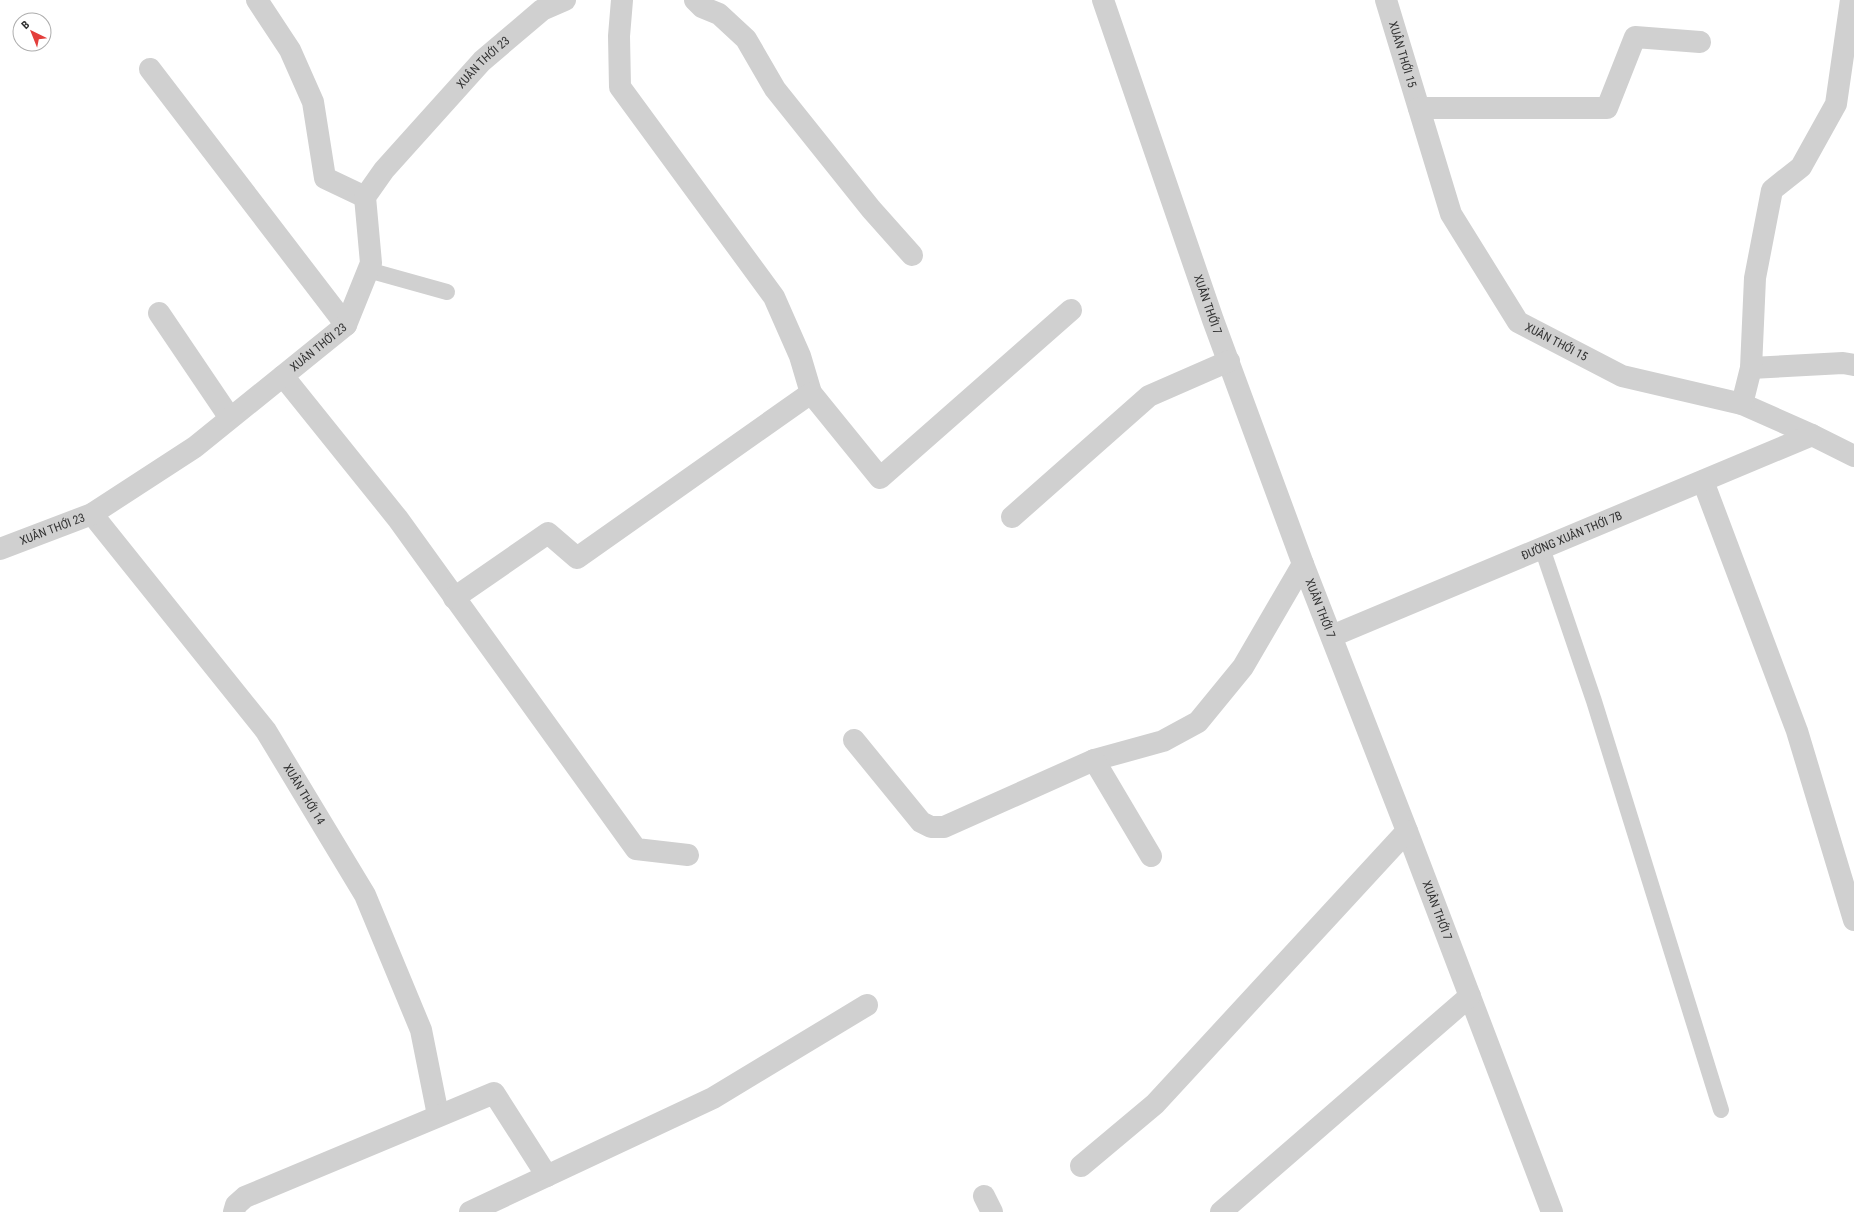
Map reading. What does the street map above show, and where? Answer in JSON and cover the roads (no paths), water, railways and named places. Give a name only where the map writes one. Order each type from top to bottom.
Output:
[{"type":"street","points":[[257,0],[290,50],[313,102],[325,178],[365,197]]},
{"type":"street","name":"XUÂN THỚI 23","points":[[0,549],[92,514],[195,447],[346,325],[371,263],[365,197],[384,170],[482,61],[542,10],[566,0]]},
{"type":"street","points":[[622,0],[619,36],[620,87],[774,297],[800,356],[811,393],[880,478],[1071,310]]},
{"type":"street","points":[[695,0],[702,8],[719,14],[746,38],[775,89],[871,209],[912,255]]},
{"type":"street","name":"XUÂN THỚI 7","points":[[1103,0],[1229,361],[1303,564],[1470,996],[1550,1211]]},
{"type":"street","name":"XUÂN THỚI 15","points":[[1386,0],[1451,214],[1518,322],[1622,376],[1742,404],[1812,435],[1854,456]]},
{"type":"street","points":[[1742,404],[1751,368],[1755,278],[1772,190],[1801,167],[1836,104],[1851,0]]},
{"type":"street","points":[[1419,108],[1607,108],[1635,37],[1700,42]]},
{"type":"street","points":[[150,69],[346,325]]},
{"type":"street","points":[[159,313],[230,418]]},
{"type":"street","points":[[1012,517],[1150,396],[1229,361]]},
{"type":"street","points":[[1751,368],[1843,364],[1854,365]]},
{"type":"street","points":[[283,376],[398,519],[636,849],[688,855]]},
{"type":"street","points":[[454,598],[548,533],[577,558],[811,393]]},
{"type":"street","name":"ĐƯỜNG XUÂN THỚI 7B","points":[[1332,636],[1812,435]]},
{"type":"street","points":[[1703,480],[1797,731],[1854,920]]},
{"type":"street","name":"XUÂN THỚI 14","points":[[92,514],[266,731],[365,895],[421,1030],[438,1116]]},
{"type":"street","points":[[854,740],[921,822],[931,828],[944,827],[1094,760],[1163,740],[1198,722],[1243,667],[1303,564]]},
{"type":"street","points":[[1094,760],[1151,856]]},
{"type":"street","points":[[1081,1166],[1155,1104],[1407,831]]},
{"type":"street","points":[[1221,1212],[1470,996]]},
{"type":"street","points":[[470,1212],[713,1098],[867,1005]]},
{"type":"street","points":[[234,1212],[236,1205],[245,1197],[494,1093],[547,1176]]},
{"type":"lane","points":[[368,270],[447,292]]},
{"type":"lane","points":[[1542,548],[1594,701],[1721,1110]]}]
